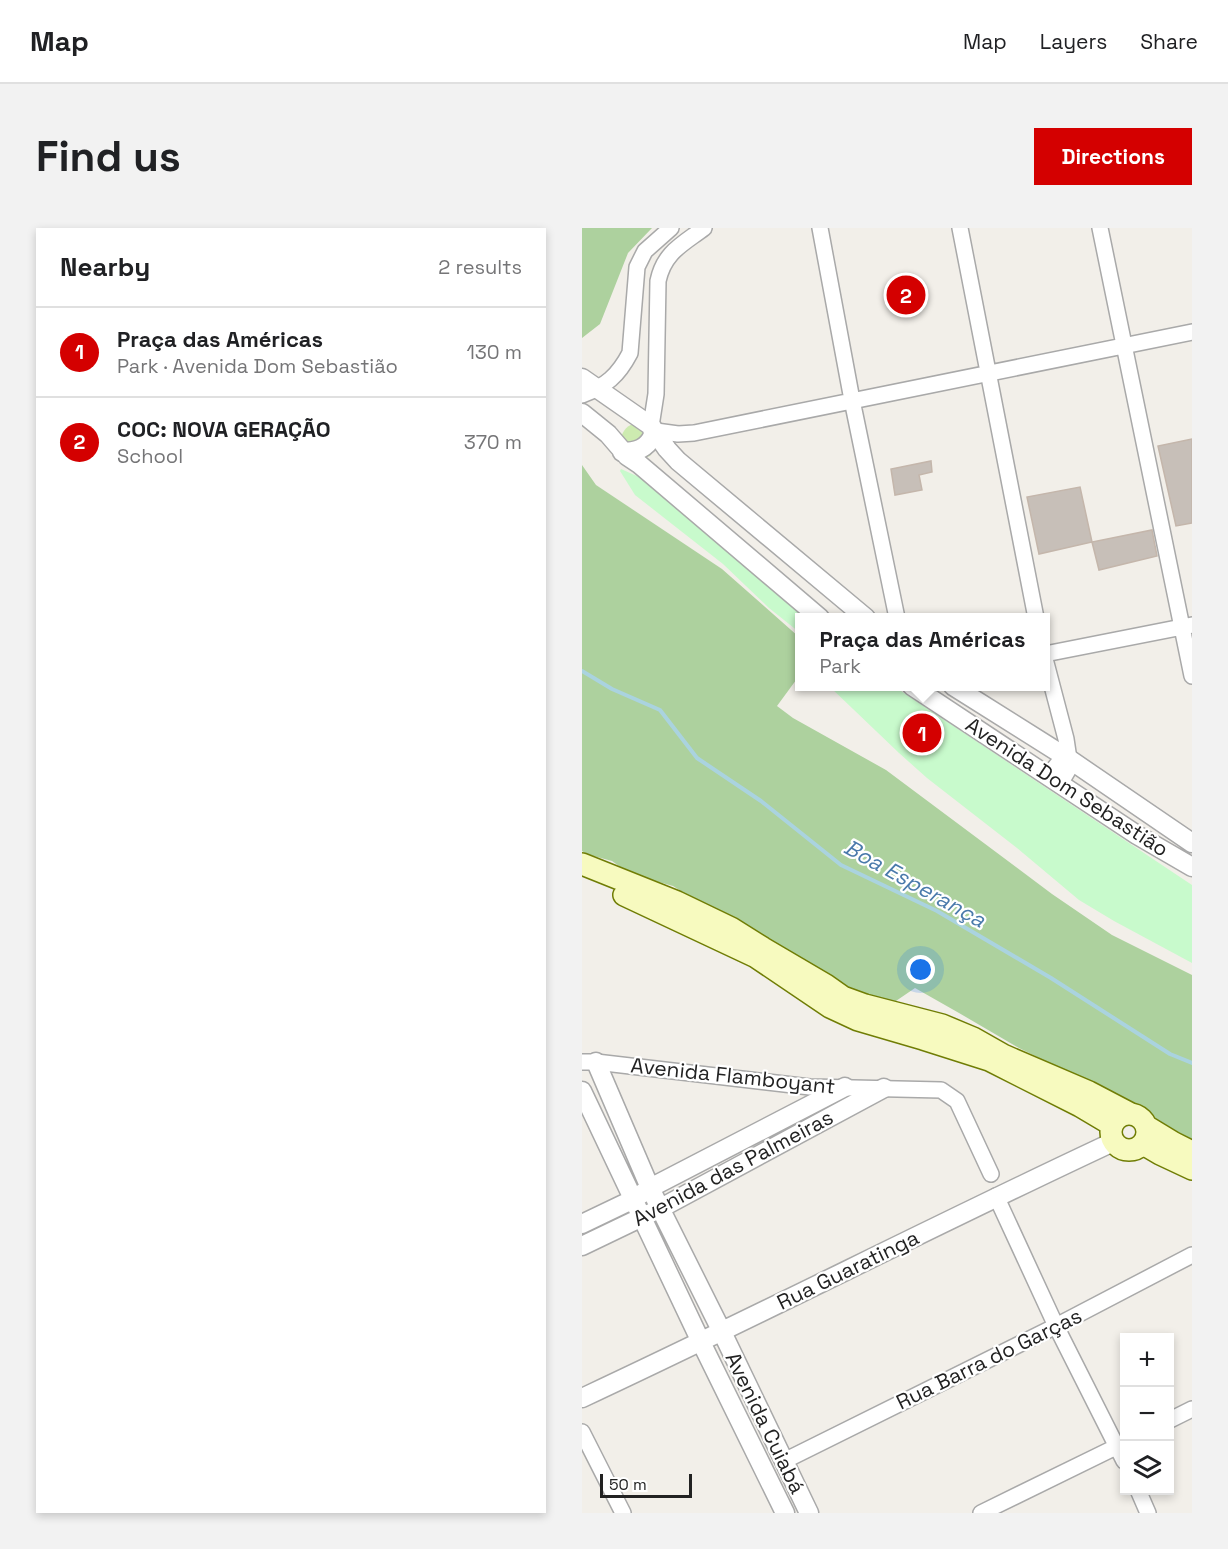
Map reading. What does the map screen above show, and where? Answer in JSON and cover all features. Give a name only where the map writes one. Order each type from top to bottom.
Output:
[{"type":"main road","points":[[582,864],[677,902],[731,928],[843,997],[942,1025],[1003,1055],[1089,1092],[1140,1128],[1160,1154],[1192,1169]]},
{"type":"main road","points":[[582,876],[756,957],[830,1007],[858,1020],[989,1060],[1080,1106],[1113,1133],[1118,1147],[1124,1150],[1138,1148],[1140,1128]]},
{"type":"main road","points":[[1113,1133],[1120,1116],[1192,1152]]},
{"type":"street","points":[[595,393],[614,378],[630,353],[637,267],[645,251],[671,228]]},
{"type":"street","points":[[622,452],[634,452],[646,446],[655,432],[660,270],[671,253],[704,228]]},
{"type":"street","points":[[820,228],[852,400],[896,613]]},
{"type":"street","points":[[960,228],[1035,613]]},
{"type":"street","points":[[1100,228],[1123,345],[1187,626],[1192,676]]},
{"type":"street","points":[[655,432],[694,433],[1192,332]]},
{"type":"street","points":[[582,378],[595,393],[655,432],[678,461],[860,613]]},
{"type":"street","points":[[584,416],[608,434],[622,452],[814,613]]},
{"type":"street","points":[[1050,653],[1187,626]]},
{"type":"street","points":[[1050,678],[1066,740],[1070,767],[1054,780]]},
{"type":"street","name":"Avenida Dom Sebastião","points":[[918,691],[1137,835],[1192,867]]},
{"type":"street","name":"Avenida Dom Sebastião","points":[[959,691],[1069,759],[1192,843]]},
{"type":"street","name":"Avenida Flamboyant","points":[[589,1062],[810,1087],[941,1090],[957,1101],[991,1174]]},
{"type":"street","name":"Avenida Cuiabá","points":[[589,1062],[809,1513]]},
{"type":"street","name":"Avenida das Palmeiras","points":[[582,1224],[634,1199],[650,1188],[845,1087]]},
{"type":"street","name":"Avenida das Palmeiras","points":[[582,1246],[661,1208],[884,1088]]},
{"type":"street","name":"Avenida Cuiabá","points":[[582,1091],[784,1513]]},
{"type":"street","name":"Rua Guaratinga","points":[[582,1398],[722,1332],[996,1196],[1113,1133]]},
{"type":"street","points":[[996,1196],[1056,1326],[1120,1443]]},
{"type":"street","name":"Rua Barra do Garças","points":[[784,1461],[1056,1326],[1192,1255]]},
{"type":"street","points":[[1174,1418],[1192,1409]]},
{"type":"street","points":[[582,1432],[623,1513]]},
{"type":"street","points":[[981,1513],[1120,1445]]},
{"type":"street","points":[[1140,1495],[1148,1513]]},
{"type":"green space","points":[[582,228],[652,228],[628,253],[600,324],[582,338]]},
{"type":"green space","points":[[637,423],[656,447],[650,456],[645,458],[620,440],[626,429]]},
{"type":"green space","points":[[582,465],[596,485],[722,569],[795,633],[795,681],[777,706],[793,718],[886,770],[1052,894],[1112,935],[1192,975],[1192,1143],[1161,1123],[1105,1096],[1084,1080],[1019,1048],[915,988],[893,1003],[857,994],[673,886],[630,874],[612,861],[582,851]]},
{"type":"green space","points":[[621,469],[639,477],[803,613],[795,613],[795,629],[769,608],[723,564],[635,495],[620,471]]},
{"type":"green space","points":[[834,691],[901,691],[1192,885],[1192,963],[1079,900],[899,753]]},
{"type":"building","points":[[1192,439],[1192,523],[1176,526],[1158,446]]},
{"type":"building","points":[[931,461],[932,472],[919,475],[922,490],[895,495],[891,469]]},
{"type":"building","points":[[1080,487],[1092,542],[1039,554],[1027,497]]},
{"type":"building","points":[[1152,530],[1157,556],[1099,570],[1092,542]]},
{"type":"waterway","name":"Boa Esperança","points":[[582,671],[612,689],[660,710],[697,758],[761,801],[841,865],[937,911],[1051,978],[1170,1054],[1192,1063]]},
{"type":"place","name":"COC: NOVA GERAÇÃO","points":[[906,295]]},
{"type":"place","name":"Praça das Américas","points":[[922,733]]}]
